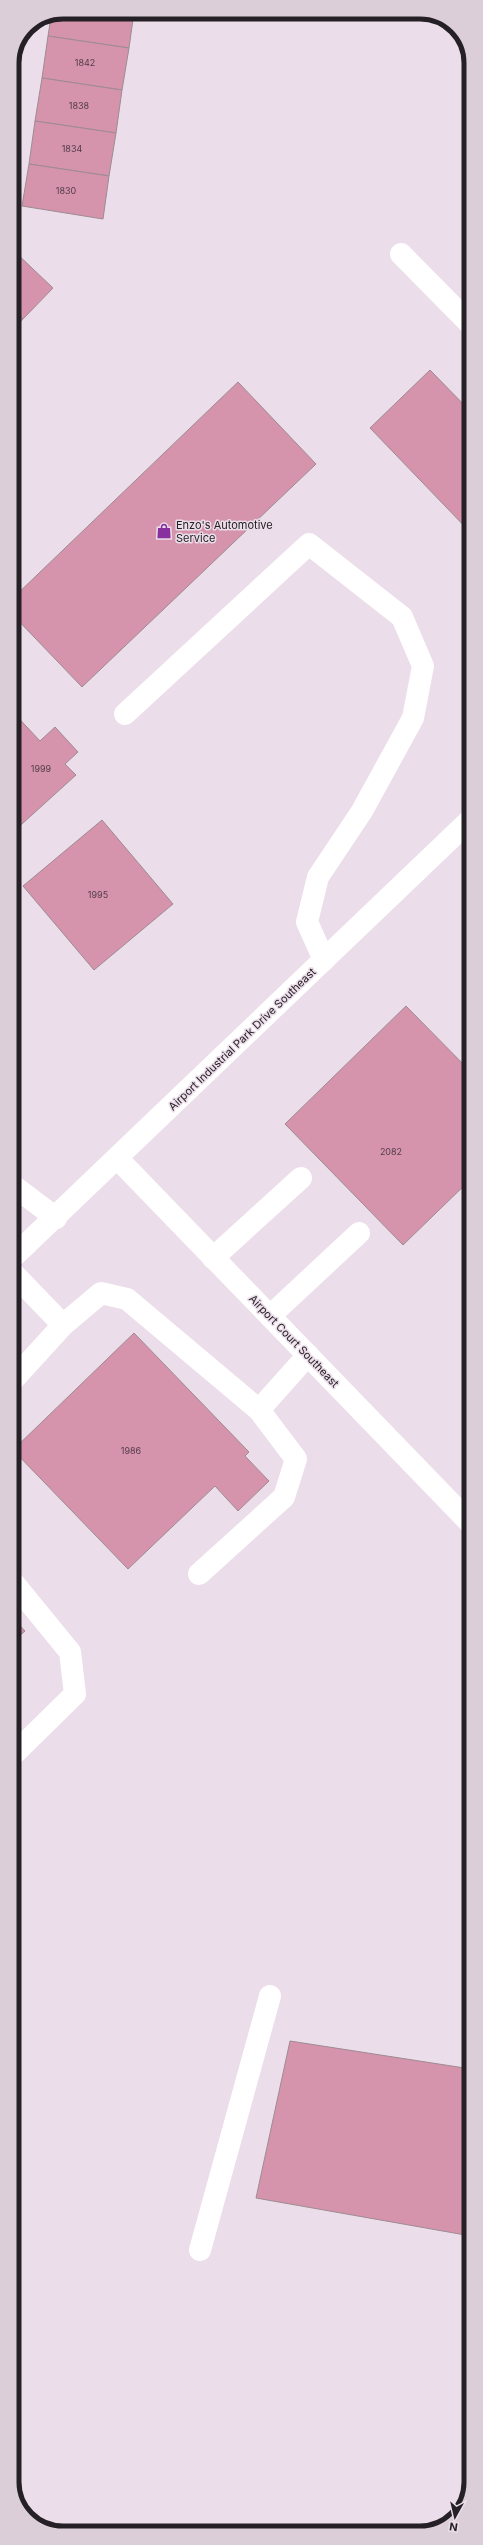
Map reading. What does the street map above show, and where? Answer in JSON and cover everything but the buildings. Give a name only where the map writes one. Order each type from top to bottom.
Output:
[{"type":"street","points":[[401,254],[464,318]]},
{"type":"street","points":[[125,714],[309,544],[402,617],[423,666],[413,718],[362,811],[318,877],[307,922],[324,960]]},
{"type":"street","name":"Airport Industrial Park Drive Southeast","points":[[19,1252],[56,1218],[464,826]]},
{"type":"street","name":"Airport Court Southeast","points":[[118,1158],[464,1517]]},
{"type":"street","points":[[213,1258],[301,1178]]},
{"type":"street","points":[[19,1190],[56,1218]]},
{"type":"street","points":[[270,1316],[359,1233]]},
{"type":"street","points":[[19,1279],[63,1325]]},
{"type":"street","points":[[19,1373],[63,1325],[101,1292],[127,1298],[259,1410],[296,1459],[284,1497],[199,1574]]},
{"type":"street","points":[[259,1410],[308,1355]]},
{"type":"street","points":[[19,1590],[70,1652],[75,1694],[19,1749]]},
{"type":"street","points":[[200,2250],[270,1996]]},
{"type":"place","name":"Enzo's Automotive Service","points":[[164,531]]}]
